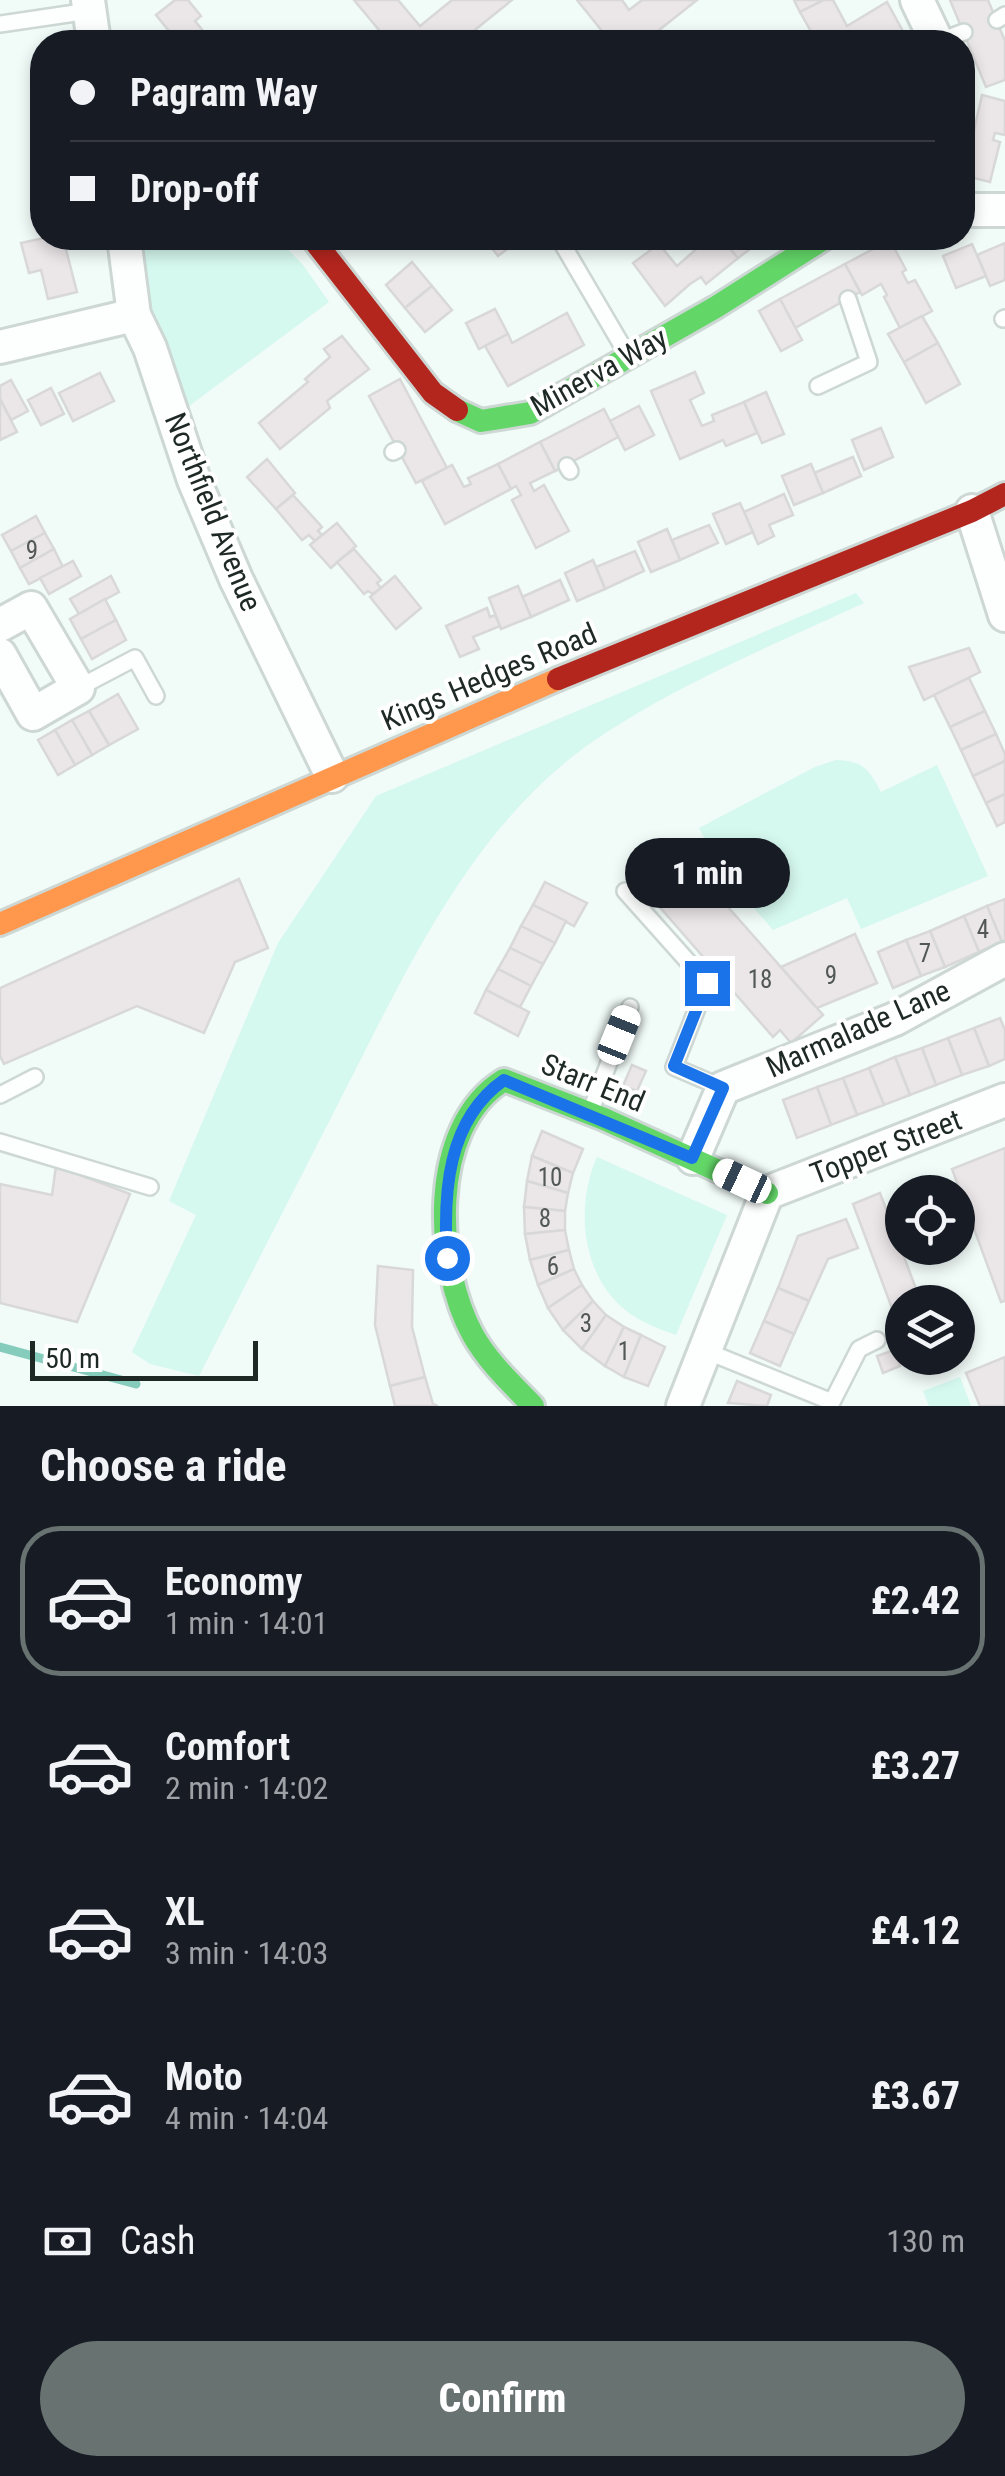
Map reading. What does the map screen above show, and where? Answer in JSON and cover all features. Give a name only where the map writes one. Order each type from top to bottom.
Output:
[{"type":"street","points":[[917,0],[939,30]]},
{"type":"street","points":[[975,210],[1005,210]]},
{"type":"street","name":"Northfield Avenue","points":[[126,250],[134,316],[150,348],[194,480],[219,542],[332,776]]},
{"type":"street","name":"Minerva Way","points":[[326,250],[423,380],[440,412],[481,421],[543,416],[628,357],[817,250]]},
{"type":"street","points":[[0,347],[134,316]]},
{"type":"street","name":"Kings Hedges Road","points":[[0,924],[568,675],[972,511],[1005,494]]},
{"type":"street","points":[[972,511],[1005,615]]},
{"type":"street","points":[[0,625],[31,608],[78,688],[32,714],[0,656]]},
{"type":"street","name":"Marmalade Lane","points":[[723,1088],[896,1019],[1005,959]]},
{"type":"street","name":"Starr End","points":[[533,1406],[506,1379],[474,1336],[459,1304],[447,1258],[444,1221],[457,1138],[482,1095],[504,1080],[767,1193]]},
{"type":"street","points":[[692,1158],[723,1088]]},
{"type":"street","name":"Topper Street","points":[[767,1193],[1005,1100]]},
{"type":"street","points":[[683,1406],[767,1193]]},
{"type":"lane","points":[[0,24],[90,18]]},
{"type":"lane","points":[[566,250],[628,357]]},
{"type":"lane","points":[[818,386],[869,362],[848,299]]},
{"type":"lane","points":[[78,688],[135,658],[156,696]]},
{"type":"lane","points":[[625,890],[707,983],[674,1066],[723,1088]]},
{"type":"lane","points":[[590,1114],[630,1007]]},
{"type":"lane","points":[[0,1095],[35,1078]]},
{"type":"lane","points":[[0,1142],[150,1187]]},
{"type":"lane","points":[[706,1352],[831,1404],[860,1349],[877,1340]]},
{"type":"green space","points":[[135,250],[289,250],[329,302],[177,415],[148,316]]},
{"type":"green space","points":[[856,593],[864,603],[727,666],[627,719],[551,775],[512,814],[477,857],[417,951],[199,1376],[150,1364],[132,1352],[196,1215],[169,1201],[278,943],[376,796]]},
{"type":"green space","points":[[836,760],[864,768],[881,792],[937,765],[988,876],[861,929],[847,898],[773,930],[706,853],[710,849],[699,828],[815,767]]},
{"type":"green space","points":[[597,1157],[727,1215],[676,1335],[632,1315],[615,1301],[593,1264],[585,1221],[590,1177]]},
{"type":"green space","points":[[960,1377],[971,1406],[929,1406],[923,1391]]},
{"type":"building","points":[[175,0],[188,0],[201,16],[195,21],[202,30],[168,30],[156,15]]},
{"type":"building","points":[[354,0],[398,0],[420,26],[452,0],[512,0],[475,30],[379,30]]},
{"type":"building","points":[[577,0],[622,0],[629,10],[642,0],[697,0],[659,30],[601,30]]},
{"type":"building","points":[[794,0],[824,0],[800,12]]},
{"type":"building","points":[[824,0],[833,0],[847,26],[887,2],[902,30],[810,30],[800,12]]},
{"type":"building","points":[[950,0],[988,0],[1005,41],[1005,80],[986,87],[975,60],[975,30],[962,30]]},
{"type":"building","points":[[982,95],[1005,101],[1005,135],[995,133],[993,140],[1000,142],[990,182],[975,178],[975,126]]},
{"type":"building","points":[[30,241],[30,250],[66,250],[77,292],[48,299],[41,270],[29,273],[21,243]]},
{"type":"building","points":[[1005,243],[1005,280],[990,286],[977,255]]},
{"type":"building","points":[[651,250],[664,250],[677,266],[695,250],[731,250],[738,258],[706,284],[701,277],[690,284],[665,306],[633,263]]},
{"type":"building","points":[[731,250],[749,250],[738,258]]},
{"type":"building","points":[[871,250],[895,250],[908,283],[915,280],[932,311],[900,328],[881,284],[862,295],[845,264]]},
{"type":"building","points":[[958,250],[975,250],[986,276],[956,288],[943,256]]},
{"type":"building","points":[[412,262],[432,286],[405,308],[386,285]]},
{"type":"building","points":[[845,264],[860,292],[795,328],[780,299]]},
{"type":"building","points":[[432,286],[452,310],[425,332],[405,308]]},
{"type":"building","points":[[780,299],[802,340],[781,351],[759,311]]},
{"type":"building","points":[[495,309],[508,334],[479,349],[466,323]]},
{"type":"building","points":[[567,313],[584,345],[508,386],[485,346],[508,334],[512,343]]},
{"type":"building","points":[[922,316],[938,343],[904,362],[888,334]]},
{"type":"building","points":[[342,336],[369,369],[327,401],[330,408],[280,449],[259,423],[308,382],[305,379],[330,357],[324,349]]},
{"type":"building","points":[[938,343],[960,384],[926,403],[904,362]]},
{"type":"building","points":[[695,372],[704,393],[690,400],[702,426],[714,421],[712,415],[744,402],[757,433],[726,446],[723,440],[680,459],[651,391]]},
{"type":"building","points":[[100,373],[114,401],[73,421],[59,393]]},
{"type":"building","points":[[400,379],[447,468],[416,483],[369,396]]},
{"type":"building","points":[[11,380],[28,411],[11,420],[0,399],[0,386]]},
{"type":"building","points":[[51,388],[64,414],[41,425],[28,400]]},
{"type":"building","points":[[766,392],[784,434],[762,443],[744,402]]},
{"type":"building","points":[[0,399],[17,432],[0,440]]},
{"type":"building","points":[[639,406],[654,435],[625,450],[610,421]]},
{"type":"building","points":[[604,409],[618,437],[555,471],[540,442]]},
{"type":"building","points":[[881,428],[893,457],[864,470],[852,440]]},
{"type":"building","points":[[540,442],[555,471],[530,483],[534,491],[544,485],[569,531],[536,548],[512,500],[521,495],[516,486],[511,489],[498,464]]},
{"type":"building","points":[[853,457],[861,476],[823,493],[814,473]]},
{"type":"building","points":[[267,459],[295,493],[276,509],[247,477]]},
{"type":"building","points":[[498,464],[511,489],[445,524],[422,481],[452,465],[464,487],[471,484],[468,478]]},
{"type":"building","points":[[811,464],[823,493],[794,505],[782,476]]},
{"type":"building","points":[[784,494],[793,515],[769,525],[774,536],[758,544],[744,512]]},
{"type":"building","points":[[293,495],[322,527],[318,531],[322,535],[315,541],[309,535],[302,540],[276,509]]},
{"type":"building","points":[[740,503],[753,532],[726,544],[713,514]]},
{"type":"building","points":[[36,516],[45,533],[11,551],[2,535]]},
{"type":"building","points":[[337,523],[356,546],[331,568],[310,545]]},
{"type":"building","points":[[709,525],[718,543],[680,560],[672,540]]},
{"type":"building","points":[[667,529],[680,560],[651,572],[638,542]]},
{"type":"building","points":[[45,533],[54,549],[20,568],[11,551]]},
{"type":"building","points":[[54,549],[63,567],[29,584],[20,568]]},
{"type":"building","points":[[354,549],[381,580],[377,583],[381,588],[373,594],[364,594],[337,562]]},
{"type":"building","points":[[635,551],[644,571],[605,589],[596,567]]},
{"type":"building","points":[[593,560],[605,589],[577,601],[565,573]]},
{"type":"building","points":[[73,561],[81,576],[49,594],[40,578]]},
{"type":"building","points":[[111,576],[119,592],[79,614],[70,599]]},
{"type":"building","points":[[395,576],[421,608],[396,629],[370,597]]},
{"type":"building","points":[[560,580],[569,600],[531,617],[522,597]]},
{"type":"building","points":[[518,586],[531,617],[501,629],[489,598]]},
{"type":"building","points":[[105,599],[116,620],[81,639],[70,619]]},
{"type":"building","points":[[487,608],[500,626],[473,637],[479,649],[460,657],[446,626]]},
{"type":"building","points":[[116,620],[126,640],[92,659],[81,639]]},
{"type":"building","points":[[969,648],[980,672],[924,700],[909,667]]},
{"type":"building","points":[[969,678],[985,711],[950,727],[934,695]]},
{"type":"building","points":[[118,694],[138,729],[109,745],[89,711]]},
{"type":"building","points":[[89,711],[109,745],[92,755],[72,720]]},
{"type":"building","points":[[985,711],[996,734],[961,750],[950,727]]},
{"type":"building","points":[[72,720],[92,755],[75,765],[55,730]]},
{"type":"building","points":[[55,730],[75,765],[58,775],[38,740]]},
{"type":"building","points":[[996,734],[1005,761],[973,776],[961,750]]},
{"type":"building","points":[[1005,761],[1005,794],[986,803],[973,776]]},
{"type":"building","points":[[1005,794],[1005,822],[997,826],[986,803]]},
{"type":"building","points":[[669,840],[823,1015],[791,1043],[780,1030],[773,1037],[644,889],[651,884],[637,869]]},
{"type":"building","points":[[239,879],[268,948],[235,962],[204,1033],[137,1006],[4,1064],[0,1056],[0,988]]},
{"type":"building","points":[[545,882],[587,903],[574,926],[533,905]]},
{"type":"building","points":[[1005,899],[1005,941],[1002,942],[987,906]]},
{"type":"building","points":[[533,905],[566,921],[555,943],[521,926]]},
{"type":"building","points":[[987,906],[1002,942],[979,952],[964,916]]},
{"type":"building","points":[[964,916],[979,952],[945,967],[930,931]]},
{"type":"building","points":[[521,926],[555,943],[543,964],[510,948]]},
{"type":"building","points":[[930,931],[945,967],[921,976],[906,940]]},
{"type":"building","points":[[855,934],[877,983],[817,1008],[781,967]]},
{"type":"building","points":[[906,940],[921,976],[893,988],[878,952]]},
{"type":"building","points":[[510,948],[543,964],[531,986],[498,969]]},
{"type":"building","points":[[498,969],[531,986],[520,1007],[486,990]]},
{"type":"building","points":[[486,990],[529,1012],[518,1036],[475,1013]]},
{"type":"building","points":[[1000,1018],[1005,1030],[1005,1059],[989,1066],[974,1028]]},
{"type":"building","points":[[974,1028],[989,1066],[962,1075],[948,1038]]},
{"type":"building","points":[[948,1038],[962,1075],[936,1085],[922,1048]]},
{"type":"building","points":[[922,1048],[936,1085],[910,1095],[895,1057]]},
{"type":"building","points":[[895,1057],[910,1095],[884,1105],[869,1068]]},
{"type":"building","points":[[632,1065],[646,1071],[637,1091],[623,1086]]},
{"type":"building","points":[[869,1068],[884,1105],[857,1115],[843,1078]]},
{"type":"building","points":[[843,1078],[857,1115],[831,1125],[817,1087]]},
{"type":"building","points":[[817,1087],[831,1125],[797,1138],[783,1100]]},
{"type":"building","points":[[542,1131],[583,1149],[573,1173],[532,1156]]},
{"type":"building","points":[[1005,1148],[1005,1301],[1001,1302],[975,1231],[975,1175],[954,1175],[952,1169]]},
{"type":"building","points":[[532,1156],[573,1173],[568,1193],[527,1181]]},
{"type":"building","points":[[56,1166],[130,1194],[77,1322],[0,1303],[0,1184],[52,1195]]},
{"type":"building","points":[[527,1181],[568,1193],[565,1211],[524,1207]]},
{"type":"building","points":[[880,1193],[885,1206],[885,1265],[907,1265],[915,1285],[885,1285],[885,1290],[853,1204]]},
{"type":"building","points":[[524,1207],[565,1211],[565,1230],[525,1234]]},
{"type":"building","points":[[846,1219],[858,1248],[828,1259],[809,1301],[778,1288],[798,1236]]},
{"type":"building","points":[[565,1230],[569,1250],[530,1260],[525,1234]]},
{"type":"building","points":[[569,1250],[574,1269],[538,1285],[530,1260]]},
{"type":"building","points":[[378,1266],[413,1270],[412,1327],[425,1377],[390,1386],[375,1325]]},
{"type":"building","points":[[574,1269],[582,1285],[548,1308],[538,1285]]},
{"type":"building","points":[[582,1285],[593,1301],[563,1330],[548,1308]]},
{"type":"building","points":[[778,1288],[809,1301],[794,1334],[764,1321]]},
{"type":"building","points":[[593,1301],[606,1315],[582,1349],[563,1330]]},
{"type":"building","points":[[606,1315],[624,1327],[605,1366],[582,1349]]},
{"type":"building","points":[[764,1321],[794,1334],[780,1366],[750,1353]]},
{"type":"building","points":[[624,1327],[641,1335],[624,1377],[605,1366]]},
{"type":"building","points":[[641,1335],[665,1347],[648,1386],[624,1377]]},
{"type":"building","points":[[885,1353],[885,1372],[883,1373],[877,1356]]},
{"type":"building","points":[[1005,1357],[1005,1406],[980,1406],[967,1375],[975,1375],[975,1369]]},
{"type":"building","points":[[425,1377],[433,1404],[438,1406],[395,1406],[390,1386]]},
{"type":"building","points":[[737,1381],[771,1395],[767,1406],[728,1403]]},
{"type":"waterway","points":[[0,1347],[136,1384]]},
{"type":"traffic: fast","points":[[457,410],[481,421],[530,413],[716,307],[806,250]]},
{"type":"traffic: fast","points":[[533,1406],[479,1345],[460,1306],[451,1273],[445,1199],[450,1163],[461,1130],[479,1102],[504,1080],[604,1119],[767,1193]]},
{"type":"traffic: slow","points":[[0,924],[558,679]]},
{"type":"traffic: jam","points":[[321,250],[433,393],[457,410]]},
{"type":"traffic: jam","points":[[558,679],[972,511],[1005,494]]},
{"type":"route","points":[[447,1258],[444,1221],[457,1138],[482,1095],[504,1080],[692,1158],[723,1088],[674,1066],[707,983]]}]
